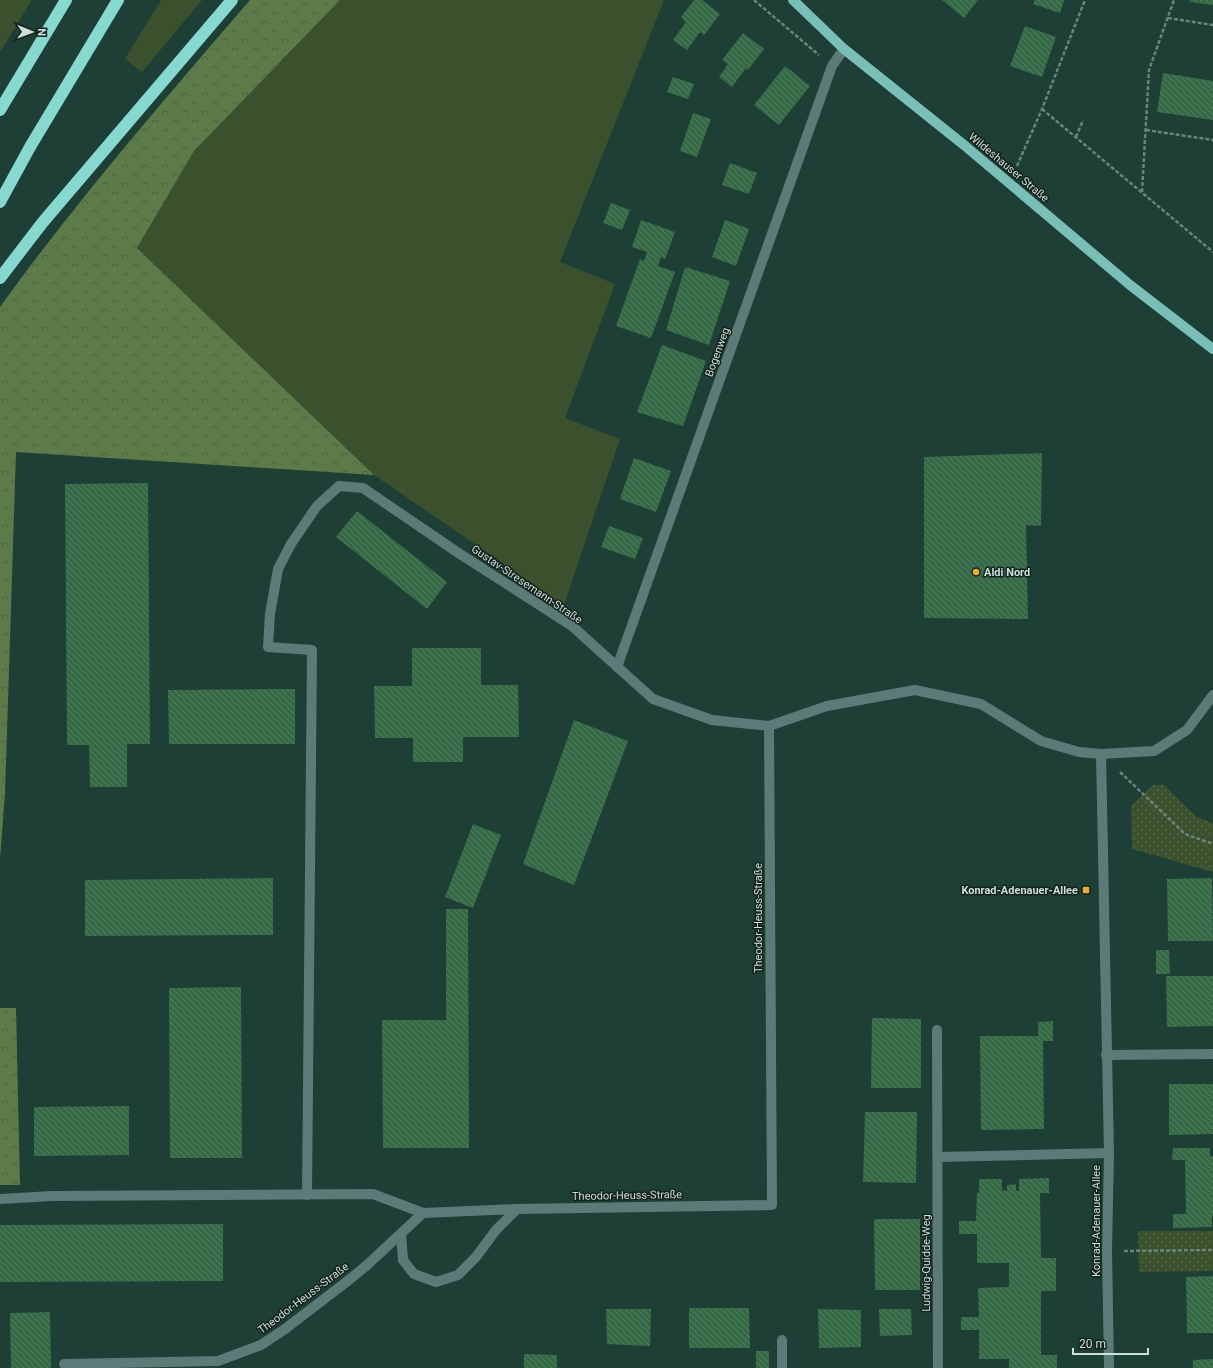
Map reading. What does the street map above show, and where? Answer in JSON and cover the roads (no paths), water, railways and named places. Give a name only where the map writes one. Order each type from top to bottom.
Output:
[{"type":"highway","points":[[0,110],[66,0]]},
{"type":"highway","points":[[0,202],[30,147],[118,0]]},
{"type":"highway","points":[[0,278],[43,222],[232,0]]},
{"type":"main road","name":"Wildeshauser Straße","points":[[793,0],[844,49],[964,145],[1130,284],[1213,349]]},
{"type":"street","name":"Bogenweg","points":[[617,667],[832,66],[844,49]]},
{"type":"street","name":"Gustav-Stresemann-Straße","points":[[308,1195],[312,650],[268,647],[270,614],[278,568],[291,544],[317,506],[339,486],[363,488],[460,554],[572,626],[653,699],[712,720],[769,726]]},
{"type":"street","points":[[769,726],[827,706],[915,690],[981,704],[1041,741],[1078,752],[1100,754],[1154,750],[1187,730],[1211,700]]},
{"type":"street","name":"Theodor-Heuss-Straße","points":[[64,1364],[218,1360],[261,1345],[285,1329],[355,1275],[402,1234],[423,1213],[517,1208],[772,1205],[769,726]]},
{"type":"street","name":"Konrad-Adenauer-Allee","points":[[1100,754],[1108,1153],[1107,1251],[1109,1368]]},
{"type":"street","name":"Ludwig-Quidde-Weg","points":[[938,1030],[938,1368]]},
{"type":"street","points":[[1106,1055],[1213,1054]]},
{"type":"street","points":[[939,1157],[1108,1153]]},
{"type":"street","points":[[0,1199],[52,1196],[373,1194],[423,1213]]},
{"type":"street","points":[[402,1234],[403,1260],[414,1274],[436,1282],[458,1275],[476,1257],[496,1230],[517,1208]]},
{"type":"street","points":[[782,1340],[782,1368]]},
{"type":"place","name":"Aldi Nord","points":[[976,572]]},
{"type":"place","name":"Konrad-Adenauer-Allee","points":[[1086,890]]}]
